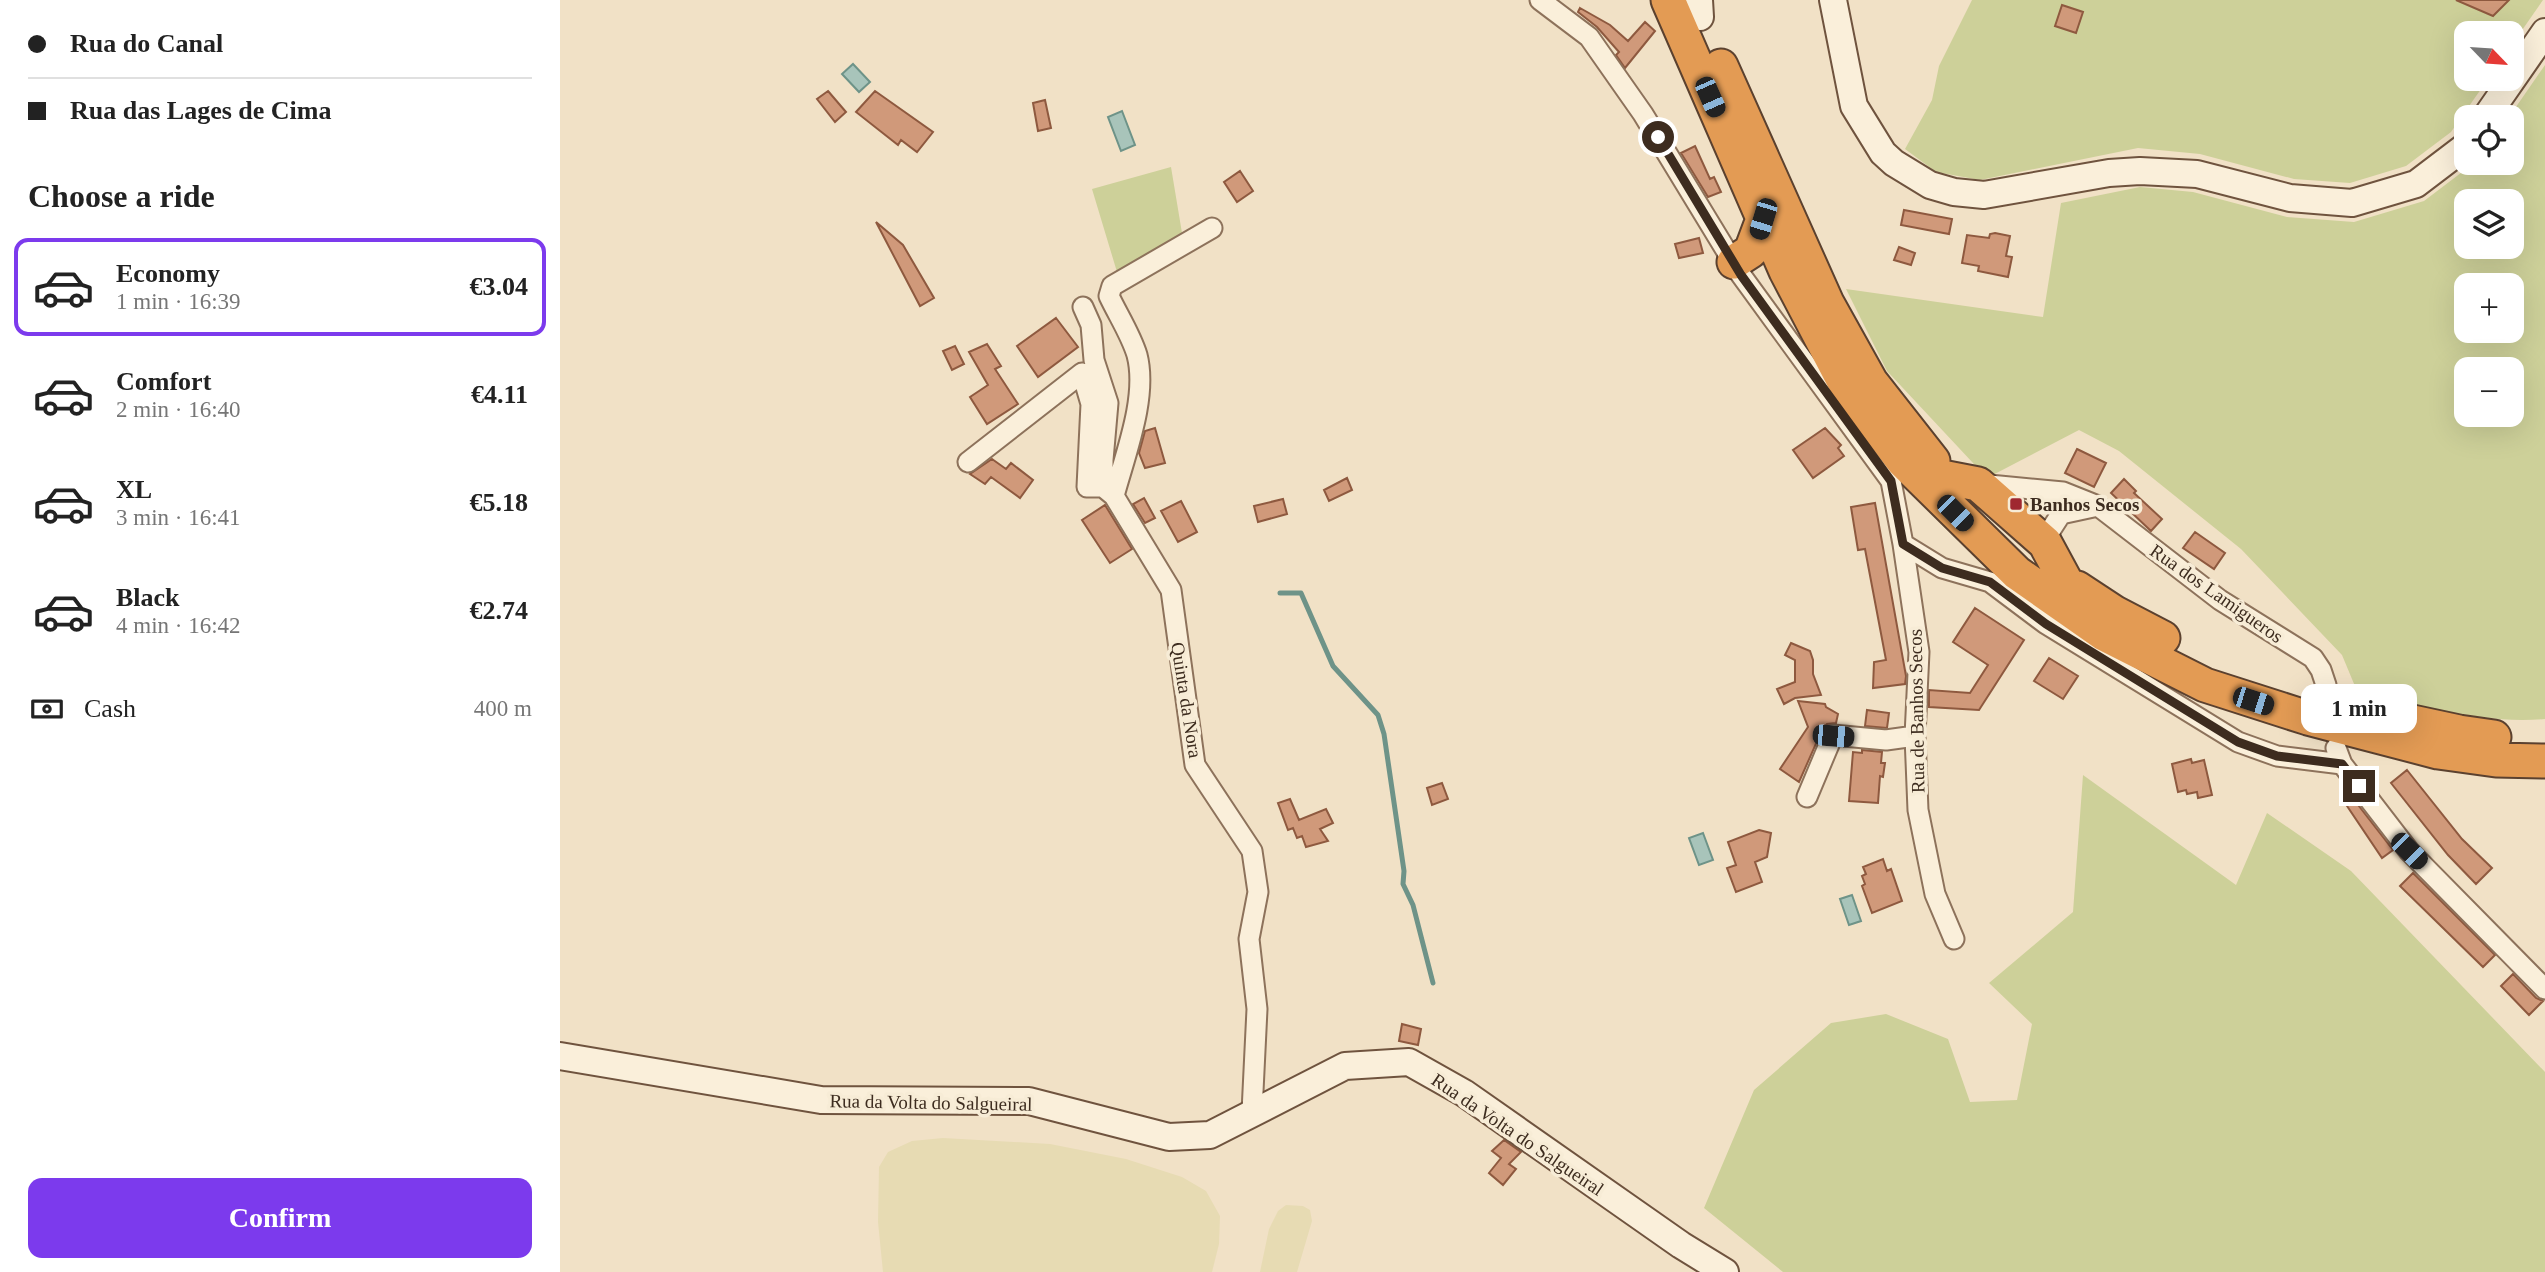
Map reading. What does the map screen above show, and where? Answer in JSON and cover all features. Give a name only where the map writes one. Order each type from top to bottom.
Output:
[{"type":"highway","points":[[1668,0],[1786,271],[1851,396],[1903,461],[2017,573],[2104,634],[2205,685],[2308,718],[2438,752],[2496,760],[2545,761]]},
{"type":"highway","points":[[1697,6],[1827,303],[1871,382],[1963,481],[2029,559],[2115,613],[2212,664],[2315,701],[2459,732],[2502,738],[2545,738]]},
{"type":"highway","points":[[1737,269],[1751,251],[1763,219]]},
{"type":"highway","points":[[1737,269],[1757,265],[1786,271]]},
{"type":"highway","points":[[1963,481],[2045,543],[2065,580]]},
{"type":"main road","points":[[1833,0],[1854,106],[1884,153],[1894,163],[1930,185],[1954,192],[1984,195],[2109,173],[2140,171],[2197,174],[2290,198],[2352,203],[2416,184],[2454,155]]},
{"type":"main road","points":[[2494,105],[2545,32]]},
{"type":"main road","name":"Rua da Volta do Salgueiral","points":[[560,1056],[821,1100],[1029,1101],[1169,1137],[1210,1135],[1345,1066],[1409,1062],[1464,1093],[1681,1245],[1725,1272]]},
{"type":"street","name":"Rua de Banhos Secos","points":[[1543,1],[1589,37],[1643,114],[1737,269],[1891,481],[1919,653],[1915,736],[1918,810],[1935,894],[1954,939]]},
{"type":"street","points":[[1108,492],[1131,432],[1141,382],[1136,354],[1109,296],[1112,286],[1212,228]]},
{"type":"street","points":[[1083,307],[1091,326],[1094,360],[1108,403],[1102,460],[1108,492]]},
{"type":"street","name":"Quinta da Nora","points":[[968,462],[1082,373],[1091,404],[1087,488],[1108,492],[1171,590],[1195,765],[1252,851],[1258,892],[1249,939],[1256,1009],[1252,1112]]},
{"type":"street","name":"Rua dos Lamigueros","points":[[1963,481],[2063,492],[2098,506],[2220,600],[2313,658],[2326,685]]},
{"type":"street","points":[[2045,543],[2061,514],[2098,506]]},
{"type":"street","points":[[1903,544],[1942,568],[1990,582],[2046,624],[2238,742],[2277,756],[2339,756],[2409,851],[2545,989]]},
{"type":"street","points":[[1807,797],[1833,736],[1885,740],[1915,736]]},
{"type":"shaded area","points":[[943,1138],[1050,1144],[1126,1159],[1182,1177],[1206,1191],[1220,1216],[1219,1244],[1212,1272],[883,1272],[878,1222],[879,1167],[888,1152],[912,1141]]},
{"type":"shaded area","points":[[1286,1205],[1303,1206],[1310,1210],[1312,1221],[1297,1272],[1260,1272],[1269,1229],[1278,1211]]},
{"type":"green space","points":[[1972,0],[2543,0],[2524,27],[2524,21],[2454,21],[2454,91],[2480,91],[2470,105],[2454,105],[2454,128],[2451,132],[2406,166],[2350,183],[2294,179],[2200,154],[2138,148],[1980,180],[1936,172],[1905,149],[1932,100],[1939,66]]},
{"type":"green space","points":[[2545,65],[2545,719],[2474,716],[2357,691],[2342,655],[2241,549],[2119,451],[2079,430],[1987,478],[1887,371],[1846,289],[2043,317],[2061,203],[2140,187],[2193,192],[2287,217],[2354,222],[2424,201],[2458,175],[2524,175],[2524,105],[2517,105]]},
{"type":"green space","points":[[1171,167],[1183,239],[1117,272],[1092,189]]},
{"type":"green space","points":[[2083,775],[2236,885],[2267,813],[2351,871],[2545,1072],[2545,1272],[1783,1272],[1704,1208],[1754,1090],[1831,1023],[1886,1014],[1948,1039],[1970,1102],[2017,1100],[2032,1024],[1989,983],[2073,912]]},
{"type":"water","points":[[853,64],[870,82],[859,92],[842,74]]},
{"type":"water","points":[[1122,111],[1135,145],[1121,151],[1108,117]]},
{"type":"water","points":[[1703,833],[1713,860],[1699,865],[1689,838]]},
{"type":"water","points":[[1852,895],[1861,921],[1849,925],[1840,899]]},
{"type":"building","points":[[2456,0],[2509,0],[2493,16]]},
{"type":"building","points":[[2062,5],[2083,12],[2076,33],[2055,26]]},
{"type":"building","points":[[1580,8],[1610,25],[1628,41],[1645,22],[1655,31],[1625,68],[1616,55],[1619,52],[1597,27],[1578,12]]},
{"type":"building","points":[[828,91],[846,112],[835,122],[817,99]]},
{"type":"building","points":[[875,91],[933,132],[917,152],[901,140],[898,145],[856,112]]},
{"type":"building","points":[[1045,100],[1051,128],[1038,131],[1033,103]]},
{"type":"building","points":[[1695,146],[1710,179],[1714,177],[1721,192],[1708,197],[1681,153]]},
{"type":"building","points":[[1240,171],[1253,191],[1237,202],[1224,182]]},
{"type":"building","points":[[1904,210],[1952,219],[1949,234],[1901,225]]},
{"type":"building","points":[[876,222],[903,245],[934,298],[920,306]]},
{"type":"building","points":[[1990,234],[2010,236],[2006,256],[2012,257],[2008,277],[1978,271],[1979,266],[1962,263],[1967,235],[1989,238]]},
{"type":"building","points":[[1699,238],[1703,253],[1679,258],[1675,244]]},
{"type":"building","points":[[1899,247],[1915,253],[1911,265],[1894,260]]},
{"type":"building","points":[[1056,318],[1078,347],[1038,377],[1017,346]]},
{"type":"building","points":[[987,344],[1001,366],[995,369],[1018,404],[987,424],[970,397],[988,385],[969,352]]},
{"type":"building","points":[[955,346],[964,364],[952,370],[943,351]]},
{"type":"building","points":[[1155,428],[1165,463],[1145,468],[1139,453],[1145,431]]},
{"type":"building","points":[[1825,428],[1841,445],[1838,448],[1844,456],[1813,478],[1793,450]]},
{"type":"building","points":[[2077,449],[2106,463],[2094,487],[2065,473]]},
{"type":"building","points":[[992,459],[1006,469],[1011,463],[1033,480],[1020,498],[991,477],[985,484],[970,474]]},
{"type":"building","points":[[1347,478],[1352,490],[1329,501],[1324,490]]},
{"type":"building","points":[[2124,479],[2136,491],[2134,493],[2162,519],[2151,531],[2111,493]]},
{"type":"building","points":[[1144,498],[1155,518],[1145,523],[1133,504]]},
{"type":"building","points":[[1283,499],[1287,514],[1258,522],[1254,506]]},
{"type":"building","points":[[1181,501],[1197,532],[1178,542],[1161,511]]},
{"type":"building","points":[[1875,503],[1906,676],[1905,684],[1873,688],[1874,662],[1886,660],[1865,549],[1858,550],[1851,507]]},
{"type":"building","points":[[1105,505],[1132,549],[1110,563],[1082,520]]},
{"type":"building","points":[[2195,532],[2225,553],[2214,569],[2183,548]]},
{"type":"building","points":[[1975,608],[2024,640],[1979,710],[1929,707],[1929,690],[1970,693],[1988,665],[1953,642]]},
{"type":"building","points":[[1791,643],[1810,651],[1813,674],[1821,695],[1795,698],[1784,704],[1777,689],[1795,682],[1795,660],[1785,655]]},
{"type":"building","points":[[2049,658],[2078,676],[2063,699],[2034,681]]},
{"type":"building","points":[[1798,701],[1825,704],[1838,714],[1836,723],[1827,724],[1822,730],[1799,782],[1780,769],[1808,727]]},
{"type":"building","points":[[1867,710],[1889,713],[1887,728],[1865,726]]},
{"type":"building","points":[[1862,750],[1882,752],[1881,763],[1885,763],[1883,777],[1880,776],[1878,803],[1849,801],[1853,752],[1862,753]]},
{"type":"building","points":[[2191,759],[2192,763],[2204,760],[2212,795],[2198,798],[2197,792],[2178,792],[2172,764]]},
{"type":"building","points":[[2407,770],[2462,839],[2492,868],[2476,884],[2448,855],[2391,783]]},
{"type":"building","points":[[1442,783],[1448,799],[1432,805],[1427,788]]},
{"type":"building","points":[[2348,792],[2393,850],[2382,858],[2341,797]]},
{"type":"building","points":[[1290,799],[1299,820],[1326,809],[1333,823],[1320,829],[1328,841],[1306,847],[1302,836],[1297,838],[1293,828],[1288,830],[1278,803]]},
{"type":"building","points":[[1759,830],[1771,833],[1767,857],[1755,862],[1762,882],[1736,892],[1727,868],[1736,865],[1728,842]]},
{"type":"building","points":[[1883,859],[1887,871],[1891,869],[1902,901],[1872,913],[1862,886],[1865,884],[1862,876],[1866,874],[1863,867]]},
{"type":"building","points":[[2413,873],[2495,955],[2483,967],[2400,886]]},
{"type":"building","points":[[2513,974],[2536,998],[2543,1001],[2529,1015],[2501,986]]},
{"type":"building","points":[[1402,1024],[1421,1029],[1418,1045],[1399,1041]]},
{"type":"building","points":[[1504,1140],[1521,1152],[1509,1164],[1516,1169],[1503,1185],[1489,1173],[1501,1158],[1492,1151]]},
{"type":"waterway","points":[[1280,593],[1301,593],[1333,666],[1378,715],[1384,734],[1404,871],[1403,884],[1413,905],[1433,983]]},
{"type":"tunnel","points":[[2326,685],[2334,732]]},
{"type":"place","name":"Banhos Secos","points":[[2016,504]]},
{"type":"route","points":[[1658,137],[1741,275],[1891,481],[1903,544],[1942,568],[1990,582],[2046,624],[2238,742],[2277,756],[2342,764],[2359,786]]}]
